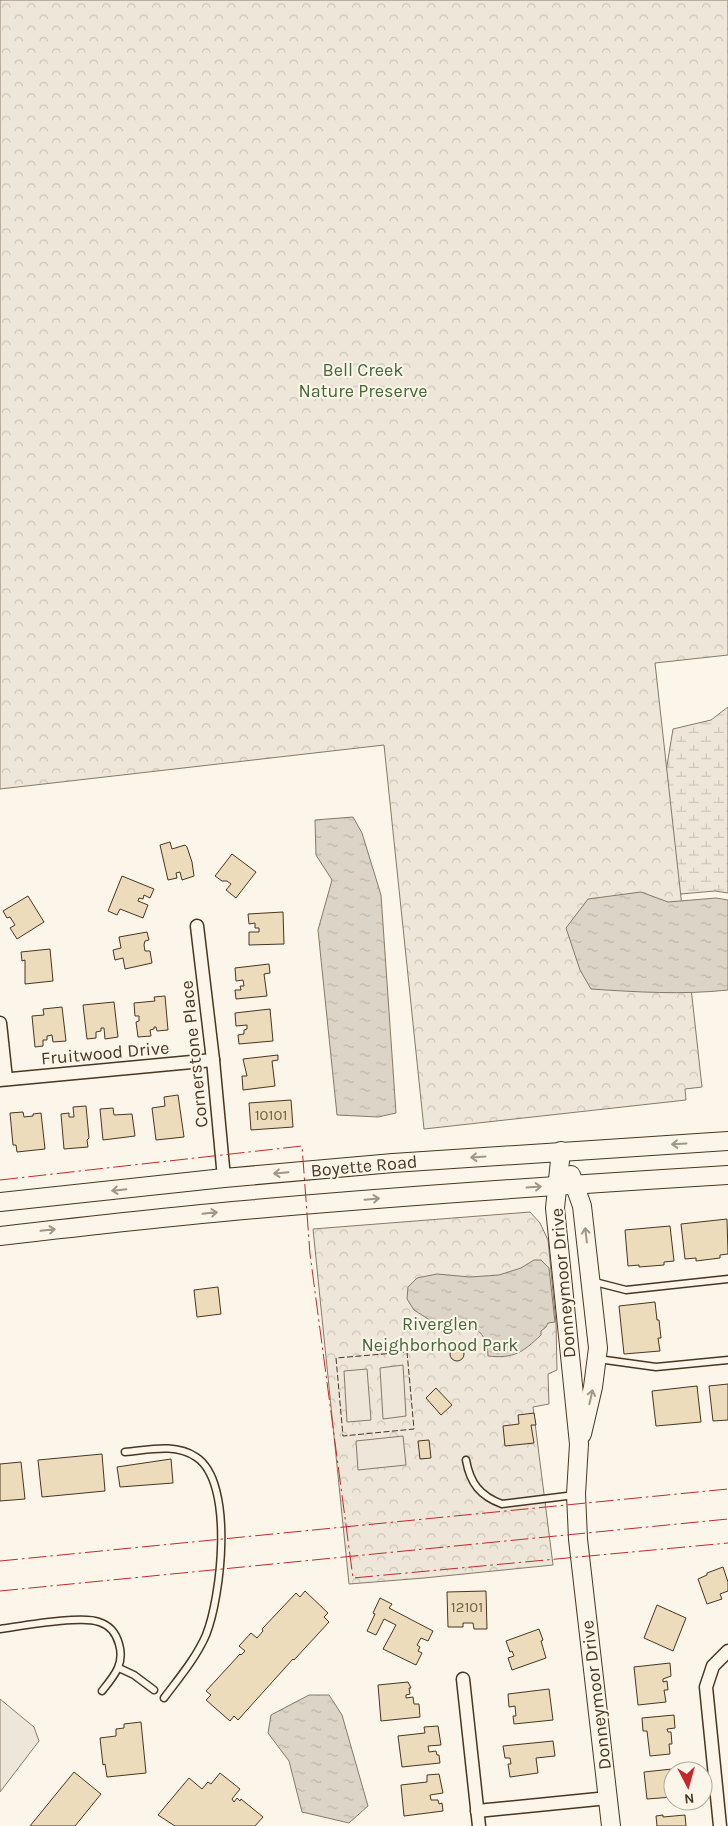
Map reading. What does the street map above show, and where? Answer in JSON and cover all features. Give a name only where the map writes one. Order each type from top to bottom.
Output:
[{"type":"main road","name":"Boyette Road","points":[[0,1202],[224,1178],[383,1164],[728,1141]]},
{"type":"main road","name":"Donneymoor Drive","points":[[561,1151],[566,1185],[582,1206],[596,1326],[597,1359],[593,1387],[579,1444]]},
{"type":"main road","name":"Boyette Road","points":[[0,1236],[233,1211],[566,1185],[728,1175]]},
{"type":"main road","name":"Donneymoor Drive","points":[[566,1185],[555,1208],[579,1444],[576,1494],[578,1539],[611,1826]]},
{"type":"street","name":"Cornerstone Place","points":[[197,926],[213,1060],[224,1178]]},
{"type":"street","points":[[0,1024],[3,1079]]},
{"type":"street","name":"Fruitwood Drive","points":[[3,1079],[213,1060]]},
{"type":"street","points":[[720,1826],[706,1687],[713,1666],[728,1651]]},
{"type":"street","points":[[463,1679],[478,1826]]},
{"type":"street","points":[[477,1811],[608,1798]]},
{"type":"lane","points":[[591,1280],[626,1290],[728,1279]]},
{"type":"lane","points":[[597,1359],[656,1367],[728,1360]]},
{"type":"lane","points":[[126,1452],[166,1448],[177,1449],[196,1457],[207,1468],[220,1506],[220,1570],[212,1618],[205,1636],[191,1661],[164,1698]]},
{"type":"lane","points":[[466,1460],[475,1487],[491,1500],[502,1504],[576,1494]]},
{"type":"lane","points":[[0,1628],[80,1620],[97,1621],[111,1629],[117,1637],[121,1655],[119,1668],[102,1691]]},
{"type":"lane","points":[[119,1668],[134,1675],[154,1690]]},
{"type":"green space","name":"Bell Creek Nature Preserve","points":[[0,0],[728,0],[728,655],[655,663],[702,1087],[685,1089],[686,1100],[424,1129],[384,745],[0,789]]},
{"type":"green space","points":[[728,707],[728,893],[715,891],[669,895],[662,796],[673,729],[711,720]]},
{"type":"green space","name":"Riverglen Neighborhood Park","points":[[530,1212],[540,1223],[548,1240],[556,1323],[557,1370],[548,1374],[549,1404],[533,1407],[553,1565],[349,1584],[313,1229]]},
{"type":"green space","points":[[403,1365],[406,1416],[383,1419],[380,1368]]},
{"type":"green space","points":[[367,1369],[371,1420],[347,1422],[344,1371]]},
{"type":"green space","points":[[403,1436],[406,1465],[358,1470],[356,1441]]},
{"type":"green space","points":[[0,1699],[34,1727],[39,1741],[0,1792]]},
{"type":"water","points":[[353,817],[362,833],[381,895],[396,1113],[378,1117],[337,1115],[318,930],[332,880],[316,855],[315,820]]},
{"type":"water","points":[[641,892],[668,902],[716,898],[728,900],[728,990],[677,993],[591,989],[580,970],[566,928],[588,899]]},
{"type":"water","points":[[534,1260],[541,1260],[549,1268],[555,1322],[548,1323],[535,1341],[523,1350],[511,1355],[488,1356],[484,1338],[479,1332],[466,1325],[458,1325],[441,1332],[436,1324],[414,1310],[407,1299],[408,1287],[417,1278],[437,1274],[470,1277],[499,1275],[521,1268]]},
{"type":"water","points":[[309,1695],[329,1695],[342,1715],[368,1806],[349,1823],[302,1812],[289,1761],[268,1733],[271,1715]]},
{"type":"building","points":[[170,842],[172,849],[185,845],[187,847],[194,876],[182,880],[180,872],[176,873],[177,878],[168,880],[160,845]]},
{"type":"building","points":[[232,854],[256,872],[236,898],[226,890],[231,884],[215,876]]},
{"type":"building","points":[[122,876],[154,889],[150,898],[144,895],[143,899],[139,898],[138,901],[148,905],[143,918],[120,909],[117,915],[108,911]]},
{"type":"building","points":[[28,896],[44,922],[17,939],[10,928],[15,925],[10,917],[7,918],[3,911]]},
{"type":"building","points":[[283,912],[284,944],[249,945],[249,932],[259,932],[259,928],[255,928],[255,923],[249,924],[248,914]]},
{"type":"building","points":[[147,932],[149,940],[145,941],[144,945],[145,951],[150,951],[152,963],[125,969],[123,958],[115,960],[113,950],[121,948],[119,937]]},
{"type":"building","points":[[50,949],[53,981],[25,984],[25,960],[22,961],[21,952]]},
{"type":"building","points":[[269,964],[270,973],[264,974],[267,996],[236,999],[235,990],[241,990],[240,986],[244,986],[243,980],[236,981],[235,968]]},
{"type":"building","points":[[165,996],[168,1030],[157,1031],[156,1027],[154,1027],[154,1029],[150,1030],[151,1036],[138,1037],[136,1022],[139,1021],[139,1016],[135,1016],[134,1003],[155,1001],[154,997]]},
{"type":"building","points":[[114,1002],[118,1037],[105,1039],[104,1028],[101,1028],[101,1031],[96,1032],[96,1038],[87,1039],[83,1005]]},
{"type":"building","points":[[62,1007],[66,1041],[53,1042],[52,1035],[47,1036],[47,1040],[43,1040],[43,1046],[35,1047],[32,1016],[44,1015],[43,1009]]},
{"type":"building","points":[[270,1009],[273,1041],[239,1044],[238,1035],[244,1034],[247,1025],[236,1026],[235,1013]]},
{"type":"building","points":[[278,1055],[278,1060],[272,1061],[275,1086],[243,1090],[242,1076],[247,1076],[243,1059]]},
{"type":"building","points":[[178,1095],[184,1137],[156,1140],[152,1108],[165,1106],[164,1097]]},
{"type":"building","points":[[291,1100],[293,1127],[251,1130],[249,1103]]},
{"type":"building","points":[[86,1106],[88,1147],[64,1149],[61,1114],[69,1113],[69,1117],[74,1117],[73,1107]]},
{"type":"building","points":[[113,1108],[114,1115],[132,1114],[135,1136],[103,1140],[100,1109]]},
{"type":"building","points":[[23,1112],[24,1117],[41,1113],[45,1149],[17,1152],[16,1145],[13,1145],[10,1113]]},
{"type":"building","points":[[727,1219],[728,1254],[720,1255],[720,1258],[696,1261],[696,1258],[685,1259],[681,1224]]},
{"type":"building","points":[[670,1226],[674,1261],[664,1262],[664,1265],[628,1266],[625,1230]]},
{"type":"building","points":[[218,1287],[221,1314],[197,1317],[194,1290]]},
{"type":"building","points":[[655,1302],[661,1338],[658,1338],[660,1351],[624,1354],[619,1306]]},
{"type":"building","points":[[457,1347],[462,1349],[464,1354],[462,1359],[457,1361],[452,1359],[450,1354],[452,1349]]},
{"type":"building","points":[[728,1384],[728,1420],[713,1421],[709,1386]]},
{"type":"building","points":[[697,1386],[701,1422],[656,1426],[652,1391]]},
{"type":"building","points":[[436,1388],[452,1405],[441,1415],[426,1398]]},
{"type":"building","points":[[534,1413],[536,1425],[531,1425],[534,1443],[505,1446],[503,1426],[519,1424],[518,1415]]},
{"type":"building","points":[[429,1440],[431,1458],[420,1459],[418,1441]]},
{"type":"building","points":[[102,1454],[105,1491],[42,1497],[38,1460]]},
{"type":"building","points":[[171,1459],[173,1483],[120,1487],[117,1467]]},
{"type":"building","points":[[21,1462],[25,1499],[0,1501],[0,1464]]},
{"type":"building","points":[[723,1567],[728,1582],[728,1591],[720,1594],[722,1599],[707,1604],[698,1579],[707,1575],[707,1573]]},
{"type":"building","points":[[305,1591],[328,1613],[324,1617],[329,1622],[238,1720],[234,1716],[230,1721],[206,1700],[211,1695],[206,1691],[245,1651],[239,1646],[251,1633],[257,1638],[263,1631],[262,1629],[296,1593],[300,1597]]},
{"type":"building","points":[[486,1591],[487,1629],[474,1629],[473,1623],[463,1623],[463,1627],[448,1627],[447,1592]]},
{"type":"building","points":[[380,1598],[392,1604],[389,1608],[433,1631],[428,1641],[421,1638],[417,1645],[420,1647],[418,1651],[422,1653],[416,1665],[383,1649],[396,1625],[384,1619],[376,1635],[367,1631]]},
{"type":"building","points":[[657,1605],[686,1618],[673,1651],[644,1638]]},
{"type":"building","points":[[539,1629],[546,1658],[512,1670],[508,1658],[514,1656],[512,1651],[510,1652],[506,1641]]},
{"type":"building","points":[[670,1663],[671,1676],[663,1679],[663,1682],[667,1681],[668,1690],[664,1690],[666,1702],[638,1705],[634,1667]]},
{"type":"building","points":[[408,1682],[411,1688],[409,1688],[410,1694],[406,1695],[406,1698],[413,1697],[414,1704],[419,1704],[420,1717],[381,1721],[378,1685]]},
{"type":"building","points":[[549,1689],[553,1720],[514,1724],[513,1716],[516,1716],[515,1706],[509,1707],[508,1694]]},
{"type":"building","points":[[674,1715],[675,1728],[667,1729],[668,1732],[671,1732],[672,1744],[669,1744],[670,1754],[650,1756],[647,1731],[643,1731],[642,1718]]},
{"type":"building","points":[[141,1722],[146,1773],[107,1777],[105,1764],[103,1765],[100,1738],[116,1736],[116,1729],[124,1728],[124,1724]]},
{"type":"building","points":[[438,1726],[441,1745],[428,1746],[429,1752],[436,1751],[437,1755],[439,1755],[440,1763],[402,1767],[398,1736],[425,1733],[424,1727]]},
{"type":"building","points":[[553,1741],[555,1756],[536,1758],[538,1773],[510,1777],[508,1764],[511,1764],[510,1758],[505,1758],[503,1746]]},
{"type":"building","points":[[663,1770],[663,1798],[647,1799],[644,1772]]},
{"type":"building","points":[[74,1772],[101,1794],[75,1826],[30,1826]]},
{"type":"building","points":[[220,1773],[240,1789],[232,1799],[234,1802],[237,1798],[240,1801],[241,1799],[263,1817],[255,1826],[175,1826],[158,1815],[189,1778],[202,1789],[208,1782],[211,1784]]},
{"type":"building","points":[[439,1774],[443,1793],[430,1795],[431,1800],[438,1800],[439,1804],[442,1803],[443,1811],[404,1816],[401,1785],[427,1782],[427,1775]]},
{"type":"building","points":[[663,1815],[663,1817],[685,1815],[686,1826],[657,1826],[656,1816]]},
{"type":"fence","points":[[407,1352],[414,1429],[343,1436],[336,1358],[407,1352]]},
{"type":"power","points":[[0,1180],[302,1146],[310,1254],[353,1578],[728,1543]]},
{"type":"power","points":[[0,1561],[728,1489]]},
{"type":"power","points":[[0,1591],[728,1519]]}]
